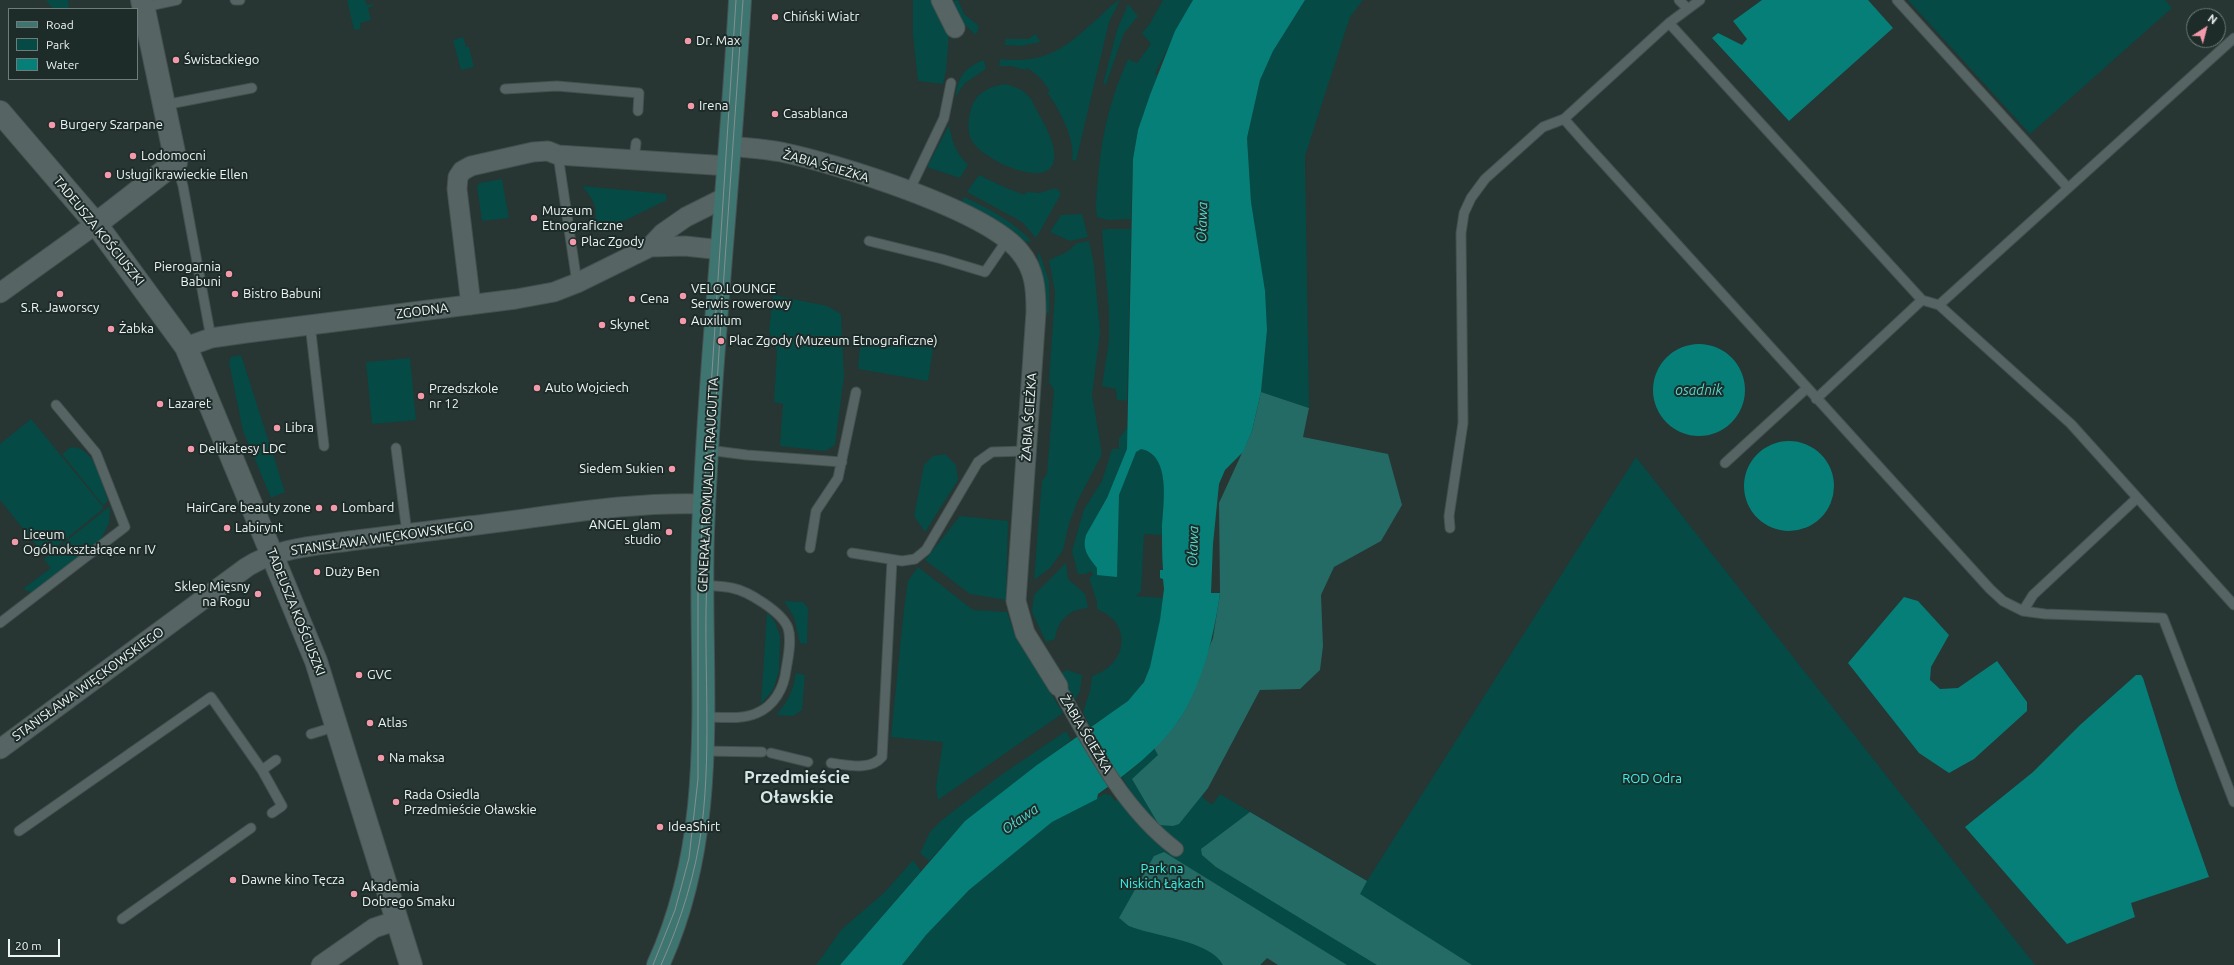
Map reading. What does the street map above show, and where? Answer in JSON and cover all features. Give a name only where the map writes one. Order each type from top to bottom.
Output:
[{"type":"main road","name":"GENERAŁA ROMUALDA TRAUGUTTA","points":[[658,965],[684,894],[694,850],[700,808],[703,751],[702,586],[705,504],[740,0]]},
{"type":"street","points":[[941,0],[955,28]]},
{"type":"street","points":[[0,293],[96,224],[176,162],[143,4]]},
{"type":"street","name":"TADEUSZA KOŚCIUSZKI","points":[[0,112],[96,224],[186,347],[309,643],[338,726],[411,965]]},
{"type":"street","points":[[471,305],[457,189],[458,177],[466,168],[516,155],[548,151],[558,155],[635,152],[729,156]]},
{"type":"street","name":"ŻABIA ŚCIEŻKA","points":[[729,156],[780,152],[909,192],[980,220],[1007,240],[1020,252],[1030,268],[1036,285],[1016,601],[1025,633],[1124,796],[1146,825],[1176,849]]},
{"type":"street","name":"ZGODNA","points":[[186,347],[211,338],[310,324],[524,298],[554,292],[577,283],[650,247],[663,233],[680,221],[726,197]]},
{"type":"street","name":"ZGODNA","points":[[650,247],[685,246],[722,250]]},
{"type":"street","name":"STANISŁAWA WIĘCKOWSKIEGO","points":[[0,749],[247,567],[273,554],[301,548],[658,503],[705,504]]},
{"type":"street","points":[[321,965],[374,928],[398,920]]},
{"type":"lane","points":[[143,4],[178,0]]},
{"type":"lane","points":[[235,0],[240,0]]},
{"type":"lane","points":[[1679,0],[1687,8]]},
{"type":"lane","points":[[1450,528],[1449,516],[1463,423],[1461,234],[1464,213],[1471,198],[1485,179],[1543,128],[1564,119],[1669,23],[1687,8],[1700,0]]},
{"type":"lane","points":[[1897,0],[2068,188]]},
{"type":"lane","points":[[1669,23],[1922,300],[1939,305],[2071,424],[2234,605]]},
{"type":"lane","points":[[1939,305],[2234,38]]},
{"type":"lane","points":[[909,192],[944,118],[951,83]]},
{"type":"lane","points":[[505,89],[557,86],[639,93],[638,111]]},
{"type":"lane","points":[[164,105],[252,88]]},
{"type":"lane","points":[[1564,119],[1816,399],[1990,589],[2003,601],[2022,610],[2045,614],[2163,618],[2234,802]]},
{"type":"lane","points":[[558,155],[577,283]]},
{"type":"lane","points":[[176,162],[183,186],[211,338]]},
{"type":"lane","points":[[869,242],[942,259],[985,272],[1007,240]]},
{"type":"lane","points":[[1816,399],[1922,300]]},
{"type":"lane","points":[[310,324],[324,446]]},
{"type":"lane","points":[[1725,463],[1807,388]]},
{"type":"lane","points":[[810,548],[816,511],[838,478],[856,392]]},
{"type":"lane","points":[[0,623],[125,527],[96,453],[56,405]]},
{"type":"lane","points":[[396,448],[407,534]]},
{"type":"lane","points":[[708,450],[747,455],[842,462]]},
{"type":"lane","points":[[852,553],[902,561],[914,559],[926,550],[978,462],[992,452],[1026,451]]},
{"type":"lane","points":[[2022,610],[2033,595],[2137,498]]},
{"type":"lane","points":[[831,763],[867,766],[877,763],[882,757],[892,560]]},
{"type":"lane","points":[[702,586],[733,588],[755,597],[776,614],[788,628],[789,649],[785,681],[772,704],[756,714],[729,717],[703,717]]},
{"type":"lane","points":[[19,831],[212,697],[262,770],[282,806],[272,813]]},
{"type":"lane","points":[[311,734],[338,726]]},
{"type":"lane","points":[[703,751],[766,753],[808,762]]},
{"type":"lane","points":[[262,770],[276,760]]},
{"type":"lane","points":[[122,919],[251,828]]},
{"type":"green space","points":[[46,0],[68,0],[69,8],[52,8]]},
{"type":"green space","points":[[347,0],[365,0],[367,5],[372,4],[373,6],[368,8],[371,20],[360,23],[361,29],[354,30]]},
{"type":"green space","points":[[913,0],[932,0],[949,34],[946,70],[943,84],[918,81],[913,35]]},
{"type":"green space","points":[[958,0],[964,14],[979,26],[976,35],[958,19],[949,3]]},
{"type":"green space","points":[[1120,0],[1109,22],[1076,161],[1072,160],[1073,152],[1069,134],[1057,107],[1047,92],[1050,91],[1048,87],[1040,78],[1027,68],[1025,70],[1011,66],[999,66],[1000,59],[1029,59],[1042,57],[1053,52],[1074,39]]},
{"type":"green space","points":[[1163,0],[1193,0],[1155,73],[1158,75],[1138,130],[1133,159],[1131,219],[1108,220],[1097,217],[1096,198],[1102,146],[1116,89],[1128,59],[1137,63],[1151,44],[1142,33],[1149,25]]},
{"type":"green space","points":[[1305,0],[1363,0],[1350,17],[1305,156],[1309,408],[1261,392],[1267,330],[1251,203],[1247,138],[1260,80],[1273,51]]},
{"type":"green space","points":[[1908,0],[2165,0],[2172,8],[2030,134]]},
{"type":"green space","points":[[1128,4],[1138,16],[1124,33],[1106,84],[1103,84],[1117,30]]},
{"type":"green space","points":[[1036,34],[1040,42],[1021,46],[1004,45],[1006,39],[1028,39]]},
{"type":"green space","points":[[463,37],[466,47],[469,47],[474,67],[461,70],[453,40]]},
{"type":"green space","points":[[984,60],[986,69],[965,83],[956,96],[958,84],[967,69]]},
{"type":"green space","points":[[1005,84],[1020,89],[1026,93],[1031,99],[1046,128],[1053,146],[1054,162],[1048,170],[1037,173],[1022,171],[1007,166],[980,150],[970,138],[968,125],[973,103],[984,91],[994,86]]},
{"type":"green space","points":[[949,125],[955,147],[960,156],[968,165],[960,178],[927,167]]},
{"type":"green space","points":[[979,175],[1025,195],[1026,192],[1039,193],[1056,188],[1061,194],[1036,238],[1022,222],[967,192]]},
{"type":"green space","points":[[502,179],[509,218],[482,221],[477,186],[480,183]]},
{"type":"green space","points":[[582,186],[666,194],[667,200],[628,219],[591,231],[596,212],[595,207],[591,197]]},
{"type":"green space","points":[[964,197],[1001,216],[1032,242],[1024,241],[1012,230],[961,202]]},
{"type":"green space","points":[[1082,214],[1088,237],[1070,241],[1050,232],[1061,215]]},
{"type":"green space","points":[[1131,229],[1127,401],[1117,400],[1116,389],[1102,386],[1109,341],[1109,311],[1102,230]]},
{"type":"green space","points":[[1089,241],[1094,265],[1100,332],[1092,395],[1102,454],[1078,500],[1069,524],[1063,550],[1050,568],[1034,580],[1042,481],[1047,474],[1054,390],[1049,382],[1055,292],[1049,260],[1067,252],[1077,243]]},
{"type":"green space","points":[[1039,251],[1049,281],[1049,315],[1043,307],[1044,288],[1038,260]]},
{"type":"green space","points":[[773,295],[827,306],[841,314],[844,376],[835,445],[825,451],[780,446],[783,404],[774,402],[777,351],[769,331]]},
{"type":"green space","points":[[861,335],[933,348],[928,381],[858,369]]},
{"type":"green space","points":[[241,355],[285,492],[271,498],[243,431],[229,362],[231,357]]},
{"type":"green space","points":[[410,358],[416,420],[372,424],[366,362]]},
{"type":"green space","points":[[1261,392],[1309,408],[1303,437],[1388,454],[1402,505],[1381,541],[1334,567],[1321,595],[1323,646],[1320,670],[1300,689],[1260,690],[1208,788],[1179,824],[1173,826],[1159,825],[1132,779],[1158,755],[1154,748],[1179,720],[1213,638],[1220,593],[1219,503],[1252,431]]},
{"type":"green space","points":[[31,419],[104,508],[45,556],[0,500],[0,444]]},
{"type":"green space","points":[[1127,428],[1139,445],[1155,456],[1160,464],[1164,483],[1162,535],[1144,534],[1141,591],[1136,596],[1163,598],[1160,625],[1158,639],[1150,667],[1145,679],[1137,691],[1124,705],[1090,727],[1083,712],[1090,691],[1092,676],[1104,671],[1113,663],[1119,654],[1122,644],[1121,633],[1109,615],[1097,609],[1097,602],[1089,578],[1093,575],[1091,571],[1086,574],[1078,574],[1072,551],[1084,509],[1102,481],[1112,449],[1119,449],[1119,438]]},
{"type":"green space","points":[[71,447],[86,453],[92,459],[100,476],[108,501],[103,505],[62,454]]},
{"type":"green space","points":[[945,454],[956,465],[958,480],[925,532],[914,516],[924,465],[933,456]]},
{"type":"green space","name":"ROD Odra","points":[[1636,457],[2035,965],[1278,965],[1267,958],[1260,965],[902,965],[926,935],[969,890],[1052,822],[1106,793],[1108,796],[1110,794],[1115,801],[1131,792],[1122,777],[1133,769],[1154,748],[1163,760],[1208,788],[1202,797],[1212,805],[1220,794],[1367,881]]},
{"type":"green space","points":[[110,506],[109,523],[101,539],[35,591],[31,592],[23,589],[51,568],[44,559]]},
{"type":"green space","points":[[960,516],[1008,521],[1006,600],[970,594],[925,560]]},
{"type":"green space","points":[[1066,563],[1068,579],[1085,594],[1088,608],[1075,611],[1065,617],[1058,627],[1055,639],[1046,642],[1032,612],[1034,595]]},
{"type":"green space","points":[[918,567],[973,610],[1007,612],[1016,638],[1063,713],[938,800],[936,787],[943,742],[891,737],[908,581]]},
{"type":"green space","points":[[784,601],[803,602],[808,608],[807,644],[800,643],[794,617]]},
{"type":"green space","points":[[767,612],[775,622],[780,636],[779,671],[773,690],[761,704]]},
{"type":"green space","points":[[1067,670],[1082,675],[1080,691],[1074,701],[1062,679],[1061,673]]},
{"type":"green space","points":[[796,673],[805,675],[802,710],[793,716],[776,715],[789,696]]},
{"type":"green space","points":[[1066,731],[1071,740],[965,821],[929,861],[920,853],[930,832],[943,819],[1001,775]]},
{"type":"green space","points":[[1250,812],[1367,881],[1360,894],[1472,965],[1377,965],[1216,867],[1202,855],[1201,849]]},
{"type":"green space","name":"Park na Niskich Łąkach","points":[[1164,852],[1347,965],[1278,965],[1267,958],[1260,965],[1223,965],[1216,957],[1194,944],[1129,926],[1119,918],[1154,856]]},
{"type":"green space","points":[[913,860],[921,871],[840,965],[816,965],[842,929],[885,892]]},
{"type":"water","name":"Oława","points":[[1193,0],[1305,0],[1273,51],[1260,80],[1247,138],[1251,202],[1265,291],[1267,330],[1261,392],[1252,431],[1243,452],[1225,470],[1219,484],[1213,544],[1211,593],[1220,593],[1211,642],[1201,675],[1195,691],[1179,720],[1152,751],[1098,794],[1097,799],[1052,822],[969,890],[926,935],[902,965],[840,965],[965,821],[1037,765],[1128,701],[1144,682],[1150,667],[1160,620],[1164,589],[1163,579],[1160,578],[1160,570],[1163,570],[1162,529],[1164,482],[1158,461],[1151,453],[1141,449],[1136,452],[1119,495],[1117,577],[1097,575],[1097,568],[1085,549],[1085,540],[1086,535],[1107,498],[1127,449],[1133,159],[1138,130],[1175,31]]},
{"type":"water","points":[[1762,0],[1868,0],[1893,28],[1789,121],[1712,38],[1718,33],[1742,45],[1747,39],[1733,21]]},
{"type":"water","name":"osadnik","points":[[1699,344],[1717,348],[1731,358],[1741,372],[1745,390],[1741,408],[1731,422],[1717,432],[1699,436],[1681,432],[1667,422],[1657,408],[1653,390],[1657,372],[1667,358],[1681,348]]},
{"type":"water","points":[[1789,441],[1806,444],[1821,454],[1831,469],[1834,486],[1831,503],[1821,518],[1806,528],[1789,531],[1772,528],[1757,518],[1747,503],[1744,486],[1747,469],[1757,454],[1772,444]]},
{"type":"water","points":[[1904,597],[1918,601],[1949,635],[1931,667],[1930,680],[1940,689],[1958,688],[1997,661],[2027,702],[2027,711],[1974,759],[1949,773],[1919,753],[1848,663]]},
{"type":"water","points":[[2136,675],[2141,675],[2143,678],[2178,789],[2209,877],[2131,903],[2135,917],[2067,944],[1965,827],[2033,772],[2080,725]]},
{"type":"tram line","points":[[653,965],[675,910],[689,858],[698,779],[698,590],[736,0]]},
{"type":"tram line","points":[[661,965],[675,931],[692,879],[702,825],[705,794],[707,731],[706,607],[710,504],[743,0]]},
{"type":"place","name":"Chiński Wiatr","points":[[775,17]]},
{"type":"place","name":"Dr. Max","points":[[688,41]]},
{"type":"place","name":"Świstackiego","points":[[176,60]]},
{"type":"place","name":"Irena","points":[[691,106]]},
{"type":"place","name":"Casablanca","points":[[775,114]]},
{"type":"place","name":"Burgery Szarpane","points":[[52,125]]},
{"type":"place","name":"Lodomocni","points":[[133,156]]},
{"type":"place","name":"Usługi krawieckie Ellen","points":[[108,175]]},
{"type":"place","name":"Muzeum Etnograficzne","points":[[534,218]]},
{"type":"place","name":"Plac Zgody","points":[[573,242]]},
{"type":"place","name":"Pierogarnia Babuni","points":[[229,274]]},
{"type":"place","name":"S.R. Jaworscy","points":[[60,294]]},
{"type":"place","name":"Bistro Babuni","points":[[235,294]]},
{"type":"place","name":"VELO.LOUNGE Serwis rowerowy","points":[[683,296]]},
{"type":"place","name":"Cena","points":[[632,299]]},
{"type":"place","name":"Auxilium","points":[[683,321]]},
{"type":"place","name":"Skynet","points":[[602,325]]},
{"type":"place","name":"Żabka","points":[[111,329]]},
{"type":"place","name":"Plac Zgody (Muzeum Etnograficzne)","points":[[721,341]]},
{"type":"place","name":"Auto Wojciech","points":[[537,388]]},
{"type":"place","name":"Przedszkole nr 12","points":[[421,396]]},
{"type":"place","name":"Lazaret","points":[[160,404]]},
{"type":"place","name":"Libra","points":[[277,428]]},
{"type":"place","name":"Delikatesy LDC","points":[[191,449]]},
{"type":"place","name":"Siedem Sukien","points":[[672,469]]},
{"type":"place","name":"HairCare beauty zone","points":[[319,508]]},
{"type":"place","name":"Lombard","points":[[334,508]]},
{"type":"place","name":"Labirynt","points":[[227,528]]},
{"type":"place","name":"ANGEL glam studio","points":[[669,532]]},
{"type":"place","name":"Liceum Ogólnokształcące nr IV","points":[[15,542]]},
{"type":"place","name":"Duży Ben","points":[[317,572]]},
{"type":"place","name":"Sklep Mięsny na Rogu","points":[[258,594]]},
{"type":"place","name":"GVC","points":[[359,675]]},
{"type":"place","name":"Atlas","points":[[370,723]]},
{"type":"place","name":"Na maksa","points":[[381,758]]},
{"type":"place","name":"Rada Osiedla Przedmieście Oławskie","points":[[396,802]]},
{"type":"place","name":"IdeaShirt","points":[[660,827]]},
{"type":"place","name":"Dawne kino Tęcza","points":[[233,880]]},
{"type":"place","name":"Akademia Dobrego Smaku","points":[[354,894]]},
{"type":"district","name":"Przedmieście Oławskie","points":[[797,787]]}]
